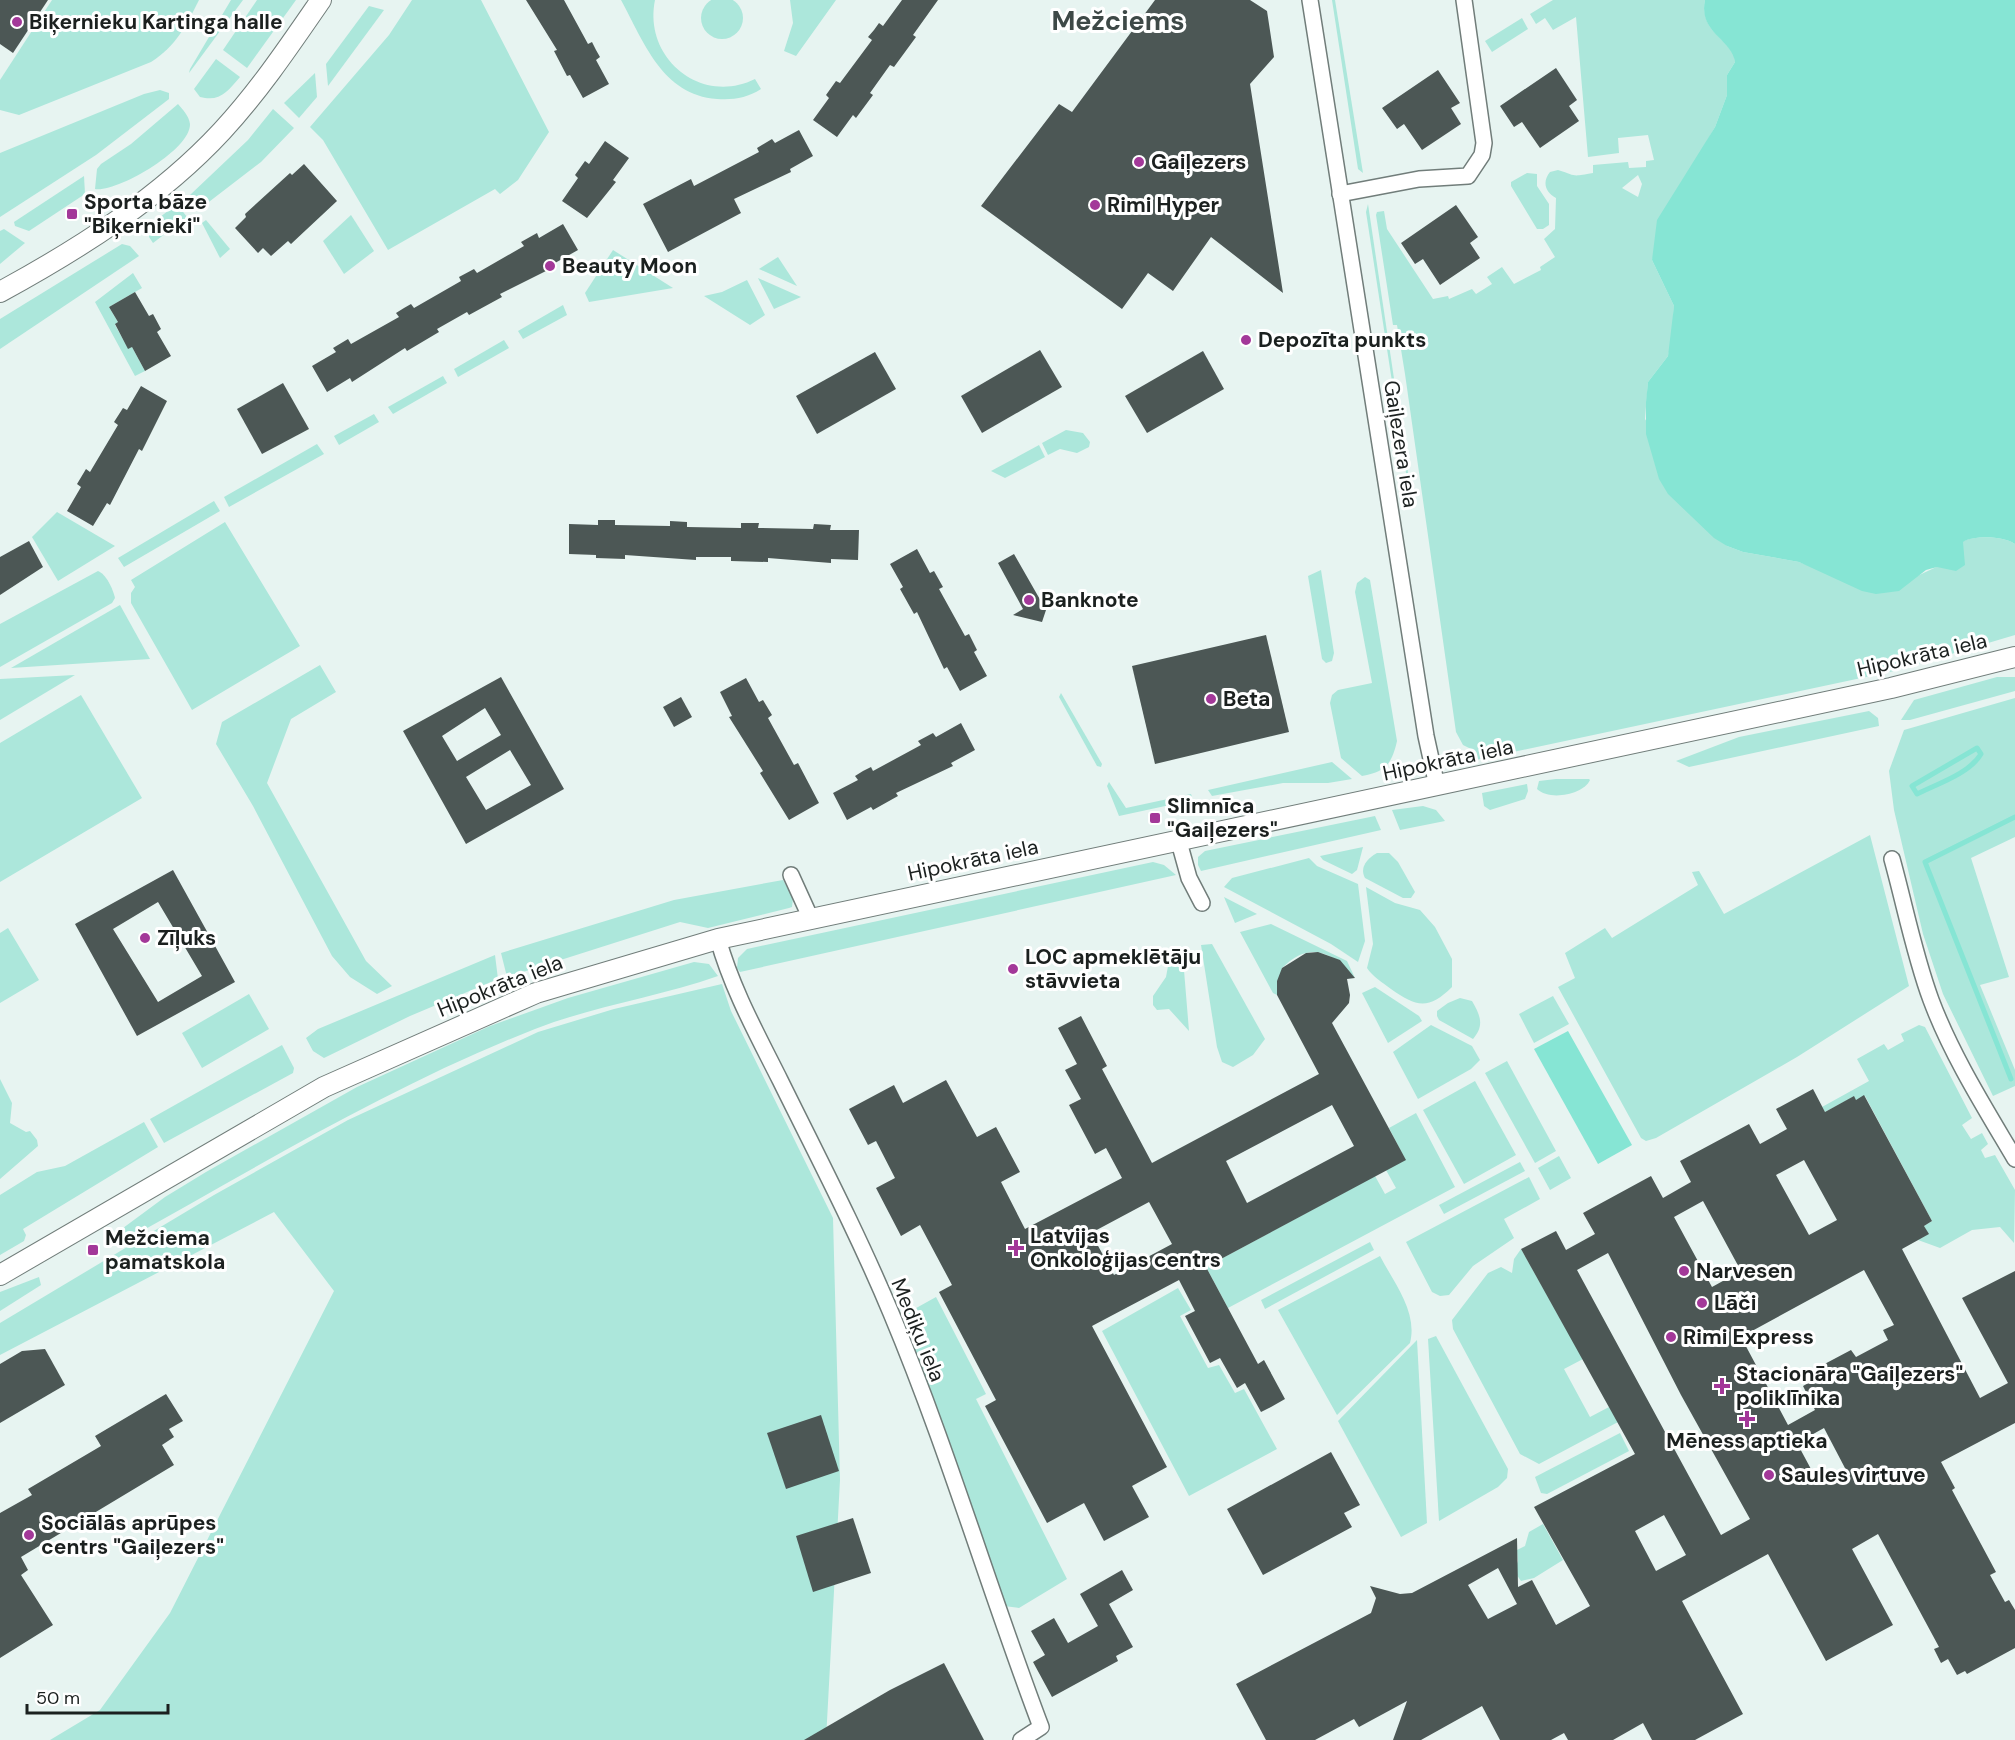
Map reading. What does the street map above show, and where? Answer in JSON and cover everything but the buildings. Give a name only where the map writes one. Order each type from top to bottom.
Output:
[{"type":"street","points":[[0,292],[103,228],[189,164],[222,131],[259,88],[321,0]]},
{"type":"street","name":"Gaiļezera iela","points":[[1310,0],[1426,736],[1437,786]]},
{"type":"street","points":[[1340,194],[1419,179],[1468,176],[1476,167],[1484,142],[1464,0]]},
{"type":"street","name":"Hipokrāta iela","points":[[0,1275],[324,1087],[536,993],[718,939],[1902,686],[2015,657]]},
{"type":"street","points":[[1179,842],[1190,878],[1202,903]]},
{"type":"street","points":[[1892,858],[1914,949],[1932,1001],[1953,1047],[2015,1159]]},
{"type":"street","points":[[791,875],[811,919]]},
{"type":"street","name":"Mediķu iela","points":[[718,939],[729,978],[819,1159],[891,1313],[960,1497],[1001,1621],[1041,1727],[1021,1740]]},
{"type":"shaded area","points":[[722,-3],[737,3],[743,18],[737,33],[722,39],[707,33],[701,18],[707,3]]},
{"type":"shaded area","points":[[52,0],[199,0],[174,42],[151,62],[19,115],[0,110],[0,80]]},
{"type":"shaded area","points":[[231,0],[243,0],[189,73],[190,69]]},
{"type":"shaded area","points":[[257,0],[296,0],[247,68],[223,50]]},
{"type":"shaded area","points":[[412,0],[481,0],[549,132],[518,180],[500,194],[495,189],[388,250],[323,140],[310,127],[389,35]]},
{"type":"shaded area","points":[[621,0],[655,0],[654,21],[658,41],[667,58],[680,71],[696,81],[715,86],[735,86],[755,79],[761,89],[735,99],[717,99],[698,95],[682,88],[657,64]]},
{"type":"shaded area","points":[[790,0],[836,0],[796,56],[784,51],[793,23]]},
{"type":"shaded area","points":[[1332,0],[1335,0],[1363,173],[1358,169]]},
{"type":"shaded area","points":[[1553,0],[1705,0],[1704,10],[1709,25],[1734,54],[1735,62],[1727,75],[1727,95],[1715,127],[1692,167],[1652,260],[1674,306],[1672,339],[1668,356],[1648,382],[1645,419],[1727,546],[1743,552],[1799,562],[1815,568],[1915,577],[1962,555],[1962,542],[1981,537],[2004,539],[2015,544],[2015,635],[1894,671],[1476,760],[1473,750],[1463,745],[1456,732],[1405,374],[1397,325],[1393,325],[1376,215],[1377,212],[1384,211],[1387,229],[1433,299],[1448,296],[1449,299],[1472,289],[1476,294],[1492,284],[1487,277],[1502,267],[1514,284],[1541,270],[1540,267],[1555,257],[1544,239],[1555,229],[1556,198],[1547,190],[1545,183],[1550,172],[1558,170],[1581,175],[1593,173],[1593,165],[1628,162],[1629,168],[1646,167],[1646,161],[1654,160],[1648,135],[1618,138],[1619,153],[1588,157],[1576,17],[1553,30],[1545,18],[1536,24],[1530,14]],"holes":[[[1638,175],[1642,184],[1638,197],[1622,188]]]},
{"type":"shaded area","points":[[1705,0],[2015,0],[2015,544],[1997,538],[1981,537],[1968,540],[1963,542],[1965,565],[1956,571],[1937,567],[1926,570],[1899,591],[1876,594],[1862,591],[1799,562],[1743,552],[1727,546],[1714,538],[1668,494],[1659,479],[1646,434],[1646,402],[1648,382],[1668,356],[1674,306],[1652,260],[1657,220],[1715,127],[1727,95],[1727,75],[1735,62],[1733,54],[1706,20]]},
{"type":"shaded area","points":[[369,6],[384,10],[328,86],[326,64]]},
{"type":"shaded area","points":[[1522,18],[1528,29],[1492,52],[1485,41]]},
{"type":"shaded area","points":[[216,59],[240,77],[223,95],[213,98],[200,97],[194,89]]},
{"type":"shaded area","points":[[315,73],[317,97],[299,118],[284,103]]},
{"type":"shaded area","points":[[160,90],[169,93],[169,99],[96,155],[0,217],[0,153],[144,94]]},
{"type":"shaded area","points":[[178,104],[190,124],[179,146],[151,168],[135,177],[119,184],[95,189],[97,169],[101,164],[131,144]]},
{"type":"shaded area","points":[[273,109],[294,128],[261,162],[201,208],[190,195],[248,140]]},
{"type":"shaded area","points":[[1527,173],[1537,174],[1537,186],[1549,204],[1549,225],[1543,229],[1537,229],[1511,186],[1511,182]]},
{"type":"shaded area","points":[[84,176],[85,194],[29,231],[15,226],[14,222]]},
{"type":"shaded area","points":[[177,204],[187,217],[153,243],[149,237],[151,224]]},
{"type":"shaded area","points":[[1368,204],[1410,486],[1408,486],[1366,212]]},
{"type":"shaded area","points":[[351,215],[374,251],[344,274],[323,241]]},
{"type":"shaded area","points":[[206,220],[230,249],[220,258],[202,223]]},
{"type":"shaded area","points":[[4,229],[25,243],[0,264],[0,231]]},
{"type":"shaded area","points":[[122,244],[130,246],[139,256],[0,349],[0,319]]},
{"type":"shaded area","points":[[613,250],[673,288],[589,302],[585,293]]},
{"type":"shaded area","points":[[778,257],[797,286],[759,269]]},
{"type":"shaded area","points":[[133,273],[142,288],[109,307],[118,322],[115,325],[128,348],[132,347],[145,371],[135,376],[95,302]]},
{"type":"shaded area","points":[[758,278],[801,297],[774,309]]},
{"type":"shaded area","points":[[747,280],[765,315],[750,325],[704,296],[722,292]]},
{"type":"shaded area","points":[[563,305],[567,315],[523,339],[518,331]]},
{"type":"shaded area","points":[[504,340],[509,348],[458,377],[454,369]]},
{"type":"shaded area","points":[[443,376],[447,383],[393,414],[388,407]]},
{"type":"shaded area","points":[[374,414],[379,422],[339,445],[334,436]]},
{"type":"shaded area","points":[[1066,430],[1083,433],[1090,442],[1089,447],[1077,453],[1060,449],[1048,455],[1042,443]]},
{"type":"shaded area","points":[[317,444],[324,454],[229,507],[224,497]]},
{"type":"shaded area","points":[[1039,445],[1045,457],[1005,478],[991,471]]},
{"type":"shaded area","points":[[214,501],[220,511],[124,567],[118,558]]},
{"type":"shaded area","points":[[57,512],[115,546],[58,581],[32,537]]},
{"type":"shaded area","points":[[225,522],[300,646],[192,710],[131,603],[131,593],[135,587],[131,580]]},
{"type":"shaded area","points":[[1321,570],[1334,653],[1332,661],[1326,663],[1322,659],[1308,576]]},
{"type":"shaded area","points":[[98,571],[104,575],[111,586],[115,598],[112,603],[0,667],[0,624]]},
{"type":"shaded area","points":[[1365,577],[1370,580],[1397,741],[1387,765],[1377,772],[1362,776],[1341,758],[1330,703],[1332,695],[1338,690],[1372,683],[1355,592],[1357,583]]},
{"type":"shaded area","points":[[120,605],[150,659],[11,668]]},
{"type":"shaded area","points":[[320,665],[336,692],[291,719],[267,783],[366,961],[392,986],[377,994],[350,977],[332,956],[253,806],[216,744],[222,722]]},
{"type":"shaded area","points":[[75,675],[0,720],[0,679]]},
{"type":"shaded area","points":[[1997,677],[2015,677],[2015,691],[1910,720],[1901,720],[1914,700]]},
{"type":"shaded area","points":[[1061,693],[1102,764],[1101,767],[1097,766],[1059,697]]},
{"type":"shaded area","points":[[81,695],[142,798],[0,882],[0,743]]},
{"type":"shaded area","points":[[2015,698],[2015,837],[1971,858],[2009,977],[1980,985],[2015,1070],[2015,1086],[1993,1096],[1943,994],[1923,934],[1894,810],[1889,771],[1904,730]]},
{"type":"shaded area","points":[[1869,711],[1878,718],[1879,726],[1689,767],[1676,761],[1739,737]]},
{"type":"shaded area","points":[[1332,762],[1352,779],[1328,783],[1283,783],[1212,796],[1208,790]]},
{"type":"shaded area","points":[[1590,780],[1580,789],[1565,795],[1549,795],[1537,789],[1539,781]]},
{"type":"shaded area","points":[[1109,782],[1126,808],[1191,794],[1193,800],[1119,816],[1107,786]]},
{"type":"shaded area","points":[[1527,784],[1528,791],[1525,799],[1490,810],[1484,806],[1482,793]]},
{"type":"shaded area","points":[[1423,806],[1436,810],[1445,821],[1400,830],[1392,810]]},
{"type":"shaded area","points":[[1375,816],[1381,830],[1201,871],[1198,865],[1198,857],[1205,851]]},
{"type":"shaded area","points":[[1870,835],[1909,986],[1797,1057],[1656,1138],[1646,1141],[1641,1138],[1558,987],[1575,978],[1565,953],[1605,928],[1612,938],[1698,885],[1692,872],[1699,871],[1724,914]]},
{"type":"shaded area","points":[[1363,847],[1357,870],[1352,874],[1323,860],[1320,856]]},
{"type":"shaded area","points":[[1377,853],[1389,853],[1398,862],[1415,892],[1411,898],[1403,898],[1365,878],[1363,870],[1365,863]]},
{"type":"shaded area","points":[[1309,858],[1317,866],[1358,884],[1365,941],[1358,962],[1331,944],[1224,887],[1232,878]]},
{"type":"shaded area","points":[[1153,862],[1164,865],[1176,875],[740,972],[737,968],[738,958],[747,949]]},
{"type":"shaded area","points":[[783,880],[793,898],[792,907],[708,928],[680,922],[507,977],[501,953],[674,900]]},
{"type":"shaded area","points":[[1366,887],[1395,903],[1420,910],[1435,927],[1452,959],[1452,987],[1436,1000],[1422,1003],[1408,1000],[1378,979],[1367,968],[1373,944]]},
{"type":"shaded area","points":[[1224,897],[1257,914],[1235,923]]},
{"type":"shaded area","points":[[1271,924],[1347,961],[1355,978],[1330,956],[1312,952],[1292,959],[1282,968],[1277,995],[1273,993],[1240,932]]},
{"type":"shaded area","points":[[8,928],[39,980],[0,1003],[0,933]]},
{"type":"shaded area","points":[[1212,944],[1265,1039],[1253,1055],[1233,1067],[1222,1062],[1217,1047],[1201,945]]},
{"type":"shaded area","points":[[1182,946],[1189,1031],[1169,1009],[1157,1010],[1153,1005],[1153,996],[1166,977],[1171,950]]},
{"type":"shaded area","points":[[495,955],[498,979],[410,1016],[324,1058],[313,1051],[306,1038],[318,1029]]},
{"type":"shaded area","points":[[694,962],[709,964],[718,976],[557,1021],[481,1051],[326,1128],[124,1241],[119,1231],[165,1197],[206,1172],[357,1087],[490,1026],[568,998]]},
{"type":"shaded area","points":[[722,984],[731,1011],[833,1218],[840,1480],[826,1740],[50,1740],[100,1710],[170,1613],[334,1291],[274,1212],[0,1355],[0,1323],[214,1195],[348,1120],[538,1032],[614,1009]]},
{"type":"shaded area","points":[[1375,987],[1419,1016],[1422,1021],[1388,1043],[1362,993]]},
{"type":"shaded area","points":[[249,994],[269,1029],[202,1068],[182,1033]]},
{"type":"shaded area","points":[[1553,996],[1569,1024],[1534,1043],[1519,1014]]},
{"type":"shaded area","points":[[1460,998],[1472,1001],[1479,1015],[1479,1029],[1473,1039],[1439,1020],[1437,1016],[1437,1011]]},
{"type":"shaded area","points":[[1431,1025],[1472,1046],[1480,1060],[1471,1069],[1418,1099],[1393,1052]]},
{"type":"shaded area","points":[[1919,1025],[1925,1027],[1972,1118],[1962,1125],[1971,1139],[1982,1133],[1988,1144],[1981,1150],[1985,1158],[1995,1155],[2015,1190],[2014,1243],[2000,1227],[1972,1230],[1940,1248],[1918,1240],[1928,1234],[1924,1226],[1932,1221],[1865,1096],[1856,1100],[1853,1097],[1825,1112],[1822,1107],[1869,1081],[1857,1059],[1884,1044],[1888,1050],[1904,1041],[1901,1034]]},
{"type":"shaded area","points":[[1568,1031],[1632,1145],[1598,1164],[1534,1049]]},
{"type":"shaded area","points":[[282,1045],[294,1068],[293,1073],[164,1143],[150,1119]]},
{"type":"shaded area","points":[[1507,1061],[1556,1151],[1535,1163],[1485,1073]]},
{"type":"shaded area","points":[[0,1079],[12,1103],[10,1123],[26,1132],[30,1131],[37,1140],[38,1146],[0,1179]]},
{"type":"shaded area","points":[[1475,1081],[1516,1155],[1464,1184],[1423,1110]]},
{"type":"shaded area","points":[[1416,1113],[1455,1187],[1228,1308],[1206,1267],[1375,1176],[1385,1194],[1396,1188],[1386,1170],[1405,1159],[1389,1128]]},
{"type":"shaded area","points":[[144,1122],[158,1147],[23,1229],[26,1235],[24,1241],[0,1255],[0,1195],[37,1172],[65,1166]]},
{"type":"shaded area","points":[[1559,1156],[1571,1178],[1550,1190],[1538,1168]]},
{"type":"shaded area","points":[[1520,1162],[1525,1171],[1444,1214],[1439,1205]]},
{"type":"shaded area","points":[[1529,1177],[1540,1199],[1504,1219],[1514,1238],[1473,1266],[1449,1295],[1440,1296],[1432,1292],[1406,1242]]},
{"type":"shaded area","points":[[1370,1242],[1374,1250],[1265,1309],[1261,1300]]},
{"type":"shaded area","points":[[1521,1249],[1583,1359],[1564,1369],[1590,1417],[1609,1407],[1618,1422],[1539,1464],[1520,1454],[1453,1329],[1452,1320],[1488,1273],[1501,1267],[1512,1273],[1514,1259]]},
{"type":"shaded area","points":[[1380,1256],[1408,1309],[1412,1331],[1410,1343],[1337,1415],[1278,1310]]},
{"type":"shaded area","points":[[39,1277],[41,1285],[0,1311],[0,1292]]},
{"type":"shaded area","points":[[1178,1288],[1191,1310],[1180,1316],[1208,1368],[1219,1365],[1235,1393],[1244,1389],[1277,1449],[1189,1496],[1102,1331]]},
{"type":"shaded area","points":[[936,1297],[986,1394],[976,1399],[1067,1579],[1019,1608],[1004,1606],[903,1321],[909,1312]]},
{"type":"shaded area","points":[[1436,1336],[1508,1469],[1507,1478],[1498,1487],[1439,1521],[1428,1339]]},
{"type":"shaded area","points":[[1417,1340],[1427,1523],[1401,1537],[1338,1421]]},
{"type":"shaded area","points":[[1620,1433],[1629,1451],[1547,1494],[1541,1493],[1535,1477]]},
{"type":"shaded area","points":[[1543,1524],[1563,1560],[1534,1578],[1521,1581],[1514,1571],[1518,1561],[1517,1550],[1525,1546],[1529,1532]]},
{"type":"waterway","points":[[1977,748],[1981,754],[1969,767],[1952,778],[1917,794],[1912,786],[1977,748]]},
{"type":"waterway","points":[[2011,1079],[1925,862],[2015,817]]},
{"type":"place","name":"Biķernieku Kartinga halle","points":[[17,22]]},
{"type":"place","name":"Gaiļezers","points":[[1139,162]]},
{"type":"place","name":"Rimi Hyper","points":[[1095,205]]},
{"type":"place","name":"Sporta bāze \"Biķernieki\"","points":[[72,214]]},
{"type":"place","name":"Beauty Moon","points":[[550,266]]},
{"type":"place","name":"Depozīta punkts","points":[[1246,340]]},
{"type":"place","name":"Banknote","points":[[1029,600]]},
{"type":"place","name":"Beta","points":[[1211,699]]},
{"type":"place","name":"Slimnīca \"Gaiļezers\"","points":[[1155,818]]},
{"type":"place","name":"Zīļuks","points":[[145,938]]},
{"type":"place","name":"LOC apmeklētāju stāvvieta","points":[[1013,969]]},
{"type":"place","name":"Latvijas Onkoloģijas centrs","points":[[1016,1248]]},
{"type":"place","name":"Mežciema pamatskola","points":[[93,1250]]},
{"type":"place","name":"Narvesen","points":[[1684,1271]]},
{"type":"place","name":"Lāči","points":[[1702,1303]]},
{"type":"place","name":"Rimi Express","points":[[1671,1337]]},
{"type":"place","name":"Stacionāra \"Gaiļezers\" poliklīnika","points":[[1722,1386]]},
{"type":"place","name":"Mēness aptieka","points":[[1747,1419]]},
{"type":"place","name":"Saules virtuve","points":[[1769,1475]]},
{"type":"place","name":"Sociālās aprūpes centrs \"Gaiļezers\"","points":[[29,1535]]},
{"type":"district","name":"Mežciems","points":[[1118,21]]}]
